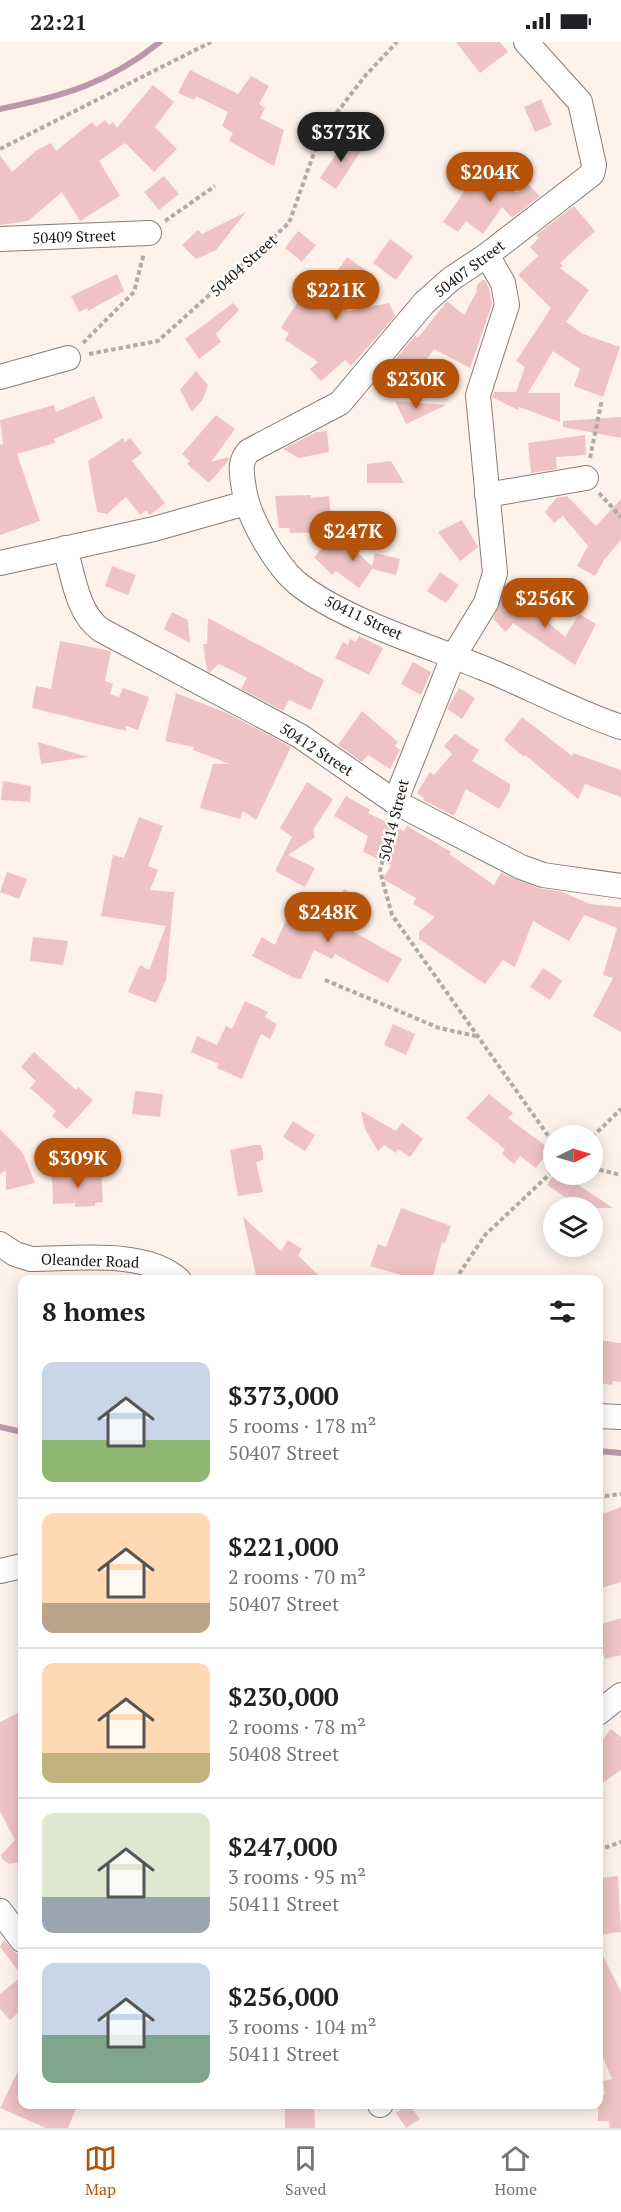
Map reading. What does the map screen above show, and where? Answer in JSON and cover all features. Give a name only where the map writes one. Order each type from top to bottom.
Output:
[{"type":"street","name":"50407 Street","points":[[246,503],[241,466],[243,456],[340,403],[424,303],[451,279],[487,255],[594,170],[580,102],[526,42]]},
{"type":"street","name":"50409 Street","points":[[0,239],[149,233]]},
{"type":"street","name":"50414 Street","points":[[396,802],[453,657],[491,592],[495,573],[478,395],[507,305],[503,283],[487,255]]},
{"type":"street","points":[[0,377],[68,358]]},
{"type":"street","points":[[487,495],[586,478]]},
{"type":"street","points":[[0,563],[154,529],[246,503]]},
{"type":"street","name":"50411 Street","points":[[246,503],[264,540],[296,582],[335,608],[587,716],[621,727]]},
{"type":"street","name":"50412 Street","points":[[65,548],[84,609],[94,625],[300,736],[396,802],[521,867],[543,875],[621,886]]},
{"type":"street","name":"Oleander Road","points":[[0,1244],[15,1254],[32,1259],[145,1261],[174,1275]]},
{"type":"street","points":[[603,1416],[621,1417]]},
{"type":"street","points":[[0,1571],[18,1567]]},
{"type":"street","points":[[603,1709],[621,1695]]},
{"type":"street","points":[[0,1911],[18,1935]]},
{"type":"path","points":[[0,149],[211,42]]},
{"type":"path","name":"50404 Street","points":[[68,358],[158,340],[289,224],[321,133],[365,76],[397,42]]},
{"type":"path","points":[[68,358],[134,292],[149,233],[215,186]]},
{"type":"path","name":"50414 Street","points":[[396,802],[380,871],[392,915],[543,1129]]},
{"type":"path","points":[[325,980],[440,1028],[477,1036]]},
{"type":"path","points":[[603,1126],[621,1109]]},
{"type":"path","points":[[603,1171],[621,1175]]},
{"type":"path","points":[[458,1275],[485,1235],[543,1180]]},
{"type":"path","points":[[603,1495],[621,1494]]},
{"type":"path","points":[[603,1848],[621,1842]]},
{"type":"building","points":[[456,42],[500,42],[508,52],[480,73]]},
{"type":"building","points":[[190,70],[238,94],[251,76],[269,86],[259,104],[265,108],[260,118],[284,130],[274,166],[229,141],[233,133],[222,126],[228,112],[196,96],[194,100],[178,93]]},
{"type":"building","points":[[153,85],[174,102],[155,127],[177,149],[154,172],[125,143],[99,161],[120,196],[80,221],[62,192],[28,221],[0,225],[0,155],[12,172],[37,150],[51,143],[56,151],[92,122],[96,127],[105,120],[109,125],[113,122],[117,128]]},
{"type":"building","points":[[541,99],[552,125],[535,132],[524,107]]},
{"type":"building","points":[[347,138],[363,148],[336,189],[320,178]]},
{"type":"building","points":[[522,166],[527,171],[514,190],[516,193],[527,183],[540,196],[516,215],[511,217],[502,207],[483,234],[466,221],[458,232],[443,222],[472,180],[490,195]]},
{"type":"building","points":[[164,176],[179,194],[159,210],[144,192]]},
{"type":"building","points":[[574,206],[595,231],[560,263],[563,266],[560,268],[589,290],[566,322],[583,334],[620,347],[603,397],[574,386],[580,369],[553,351],[528,393],[560,393],[560,422],[519,407],[518,410],[492,397],[494,392],[516,392],[525,367],[516,361],[551,308],[518,275],[538,256],[530,247],[539,238],[536,235]]},
{"type":"building","points":[[246,212],[216,250],[196,259],[182,245],[198,230],[202,234]]},
{"type":"building","points":[[298,231],[316,245],[302,262],[285,248]]},
{"type":"building","points":[[390,239],[413,256],[396,280],[373,263]]},
{"type":"building","points":[[347,257],[373,275],[347,311],[389,303],[395,316],[351,366],[345,360],[321,381],[310,369],[318,362],[285,340],[289,333],[281,328],[309,284],[322,293]]},
{"type":"building","points":[[117,274],[124,291],[88,311],[87,308],[79,312],[71,296]]},
{"type":"building","points":[[485,280],[489,288],[492,304],[470,368],[434,349],[409,384],[391,372],[397,364],[393,362],[415,336],[418,338],[447,301],[464,315],[476,293],[477,285]]},
{"type":"building","points":[[233,303],[239,310],[216,334],[221,342],[199,359],[185,339]]},
{"type":"building","points":[[196,371],[208,385],[203,399],[192,412],[180,390]]},
{"type":"building","points":[[94,396],[103,418],[54,439],[55,443],[17,454],[40,521],[0,535],[0,445],[3,444],[0,420],[54,405],[56,412]]},
{"type":"building","points":[[395,401],[446,405],[406,424]]},
{"type":"building","points":[[216,415],[235,429],[211,462],[229,457],[228,461],[209,483],[187,464],[190,461],[182,454]]},
{"type":"building","points":[[621,417],[621,438],[563,427],[563,421]]},
{"type":"building","points":[[327,431],[329,452],[299,458],[283,449],[316,432]]},
{"type":"building","points":[[585,435],[586,455],[556,457],[557,469],[531,473],[528,443]]},
{"type":"building","points":[[123,438],[125,442],[130,438],[142,453],[132,461],[165,503],[150,515],[146,510],[140,515],[126,497],[107,514],[97,512],[88,461]]},
{"type":"building","points":[[391,461],[404,483],[367,483],[367,464]]},
{"type":"building","points":[[311,495],[311,498],[329,496],[332,532],[290,533],[290,528],[279,528],[275,496]]},
{"type":"building","points":[[567,496],[596,526],[621,499],[621,540],[604,560],[595,576],[577,566],[588,546],[563,516],[554,523],[545,512],[556,498]]},
{"type":"building","points":[[462,520],[478,547],[460,561],[438,532]]},
{"type":"building","points":[[336,533],[372,566],[375,553],[400,559],[396,575],[372,569],[359,588],[336,571],[332,575],[314,557]]},
{"type":"building","points":[[112,566],[136,575],[128,595],[105,586]]},
{"type":"building","points":[[440,572],[459,585],[446,603],[427,591]]},
{"type":"building","points":[[504,591],[529,614],[533,609],[565,637],[579,614],[596,624],[575,665],[513,623],[506,632],[493,619]]},
{"type":"building","points":[[172,612],[188,620],[190,643],[164,629]]},
{"type":"building","points":[[208,618],[324,680],[311,710],[289,700],[283,711],[241,689],[247,678],[219,664],[210,672],[207,671],[203,644],[207,644]]},
{"type":"building","points":[[359,636],[383,648],[369,675],[335,658],[343,642],[348,645],[350,639],[356,642]]},
{"type":"building","points":[[60,641],[111,651],[105,681],[113,684],[110,694],[119,697],[123,688],[149,697],[138,730],[126,726],[126,731],[32,708],[36,686],[51,689]]},
{"type":"building","points":[[413,662],[431,672],[421,695],[401,684]]},
{"type":"building","points":[[459,688],[475,698],[462,719],[447,709]]},
{"type":"building","points":[[176,693],[227,713],[291,747],[256,820],[243,811],[240,819],[200,808],[213,764],[230,764],[193,750],[194,747],[165,741]]},
{"type":"building","points":[[362,711],[398,742],[395,746],[400,750],[390,769],[368,755],[362,762],[338,745]]},
{"type":"building","points":[[522,717],[572,756],[573,753],[621,770],[621,797],[585,784],[578,799],[525,755],[524,757],[504,740]]},
{"type":"building","points":[[455,734],[479,750],[472,761],[510,784],[510,790],[499,809],[466,789],[454,816],[423,800],[424,798],[417,793],[430,772],[434,775],[452,754],[444,746]]},
{"type":"building","points":[[38,742],[88,757],[41,764]]},
{"type":"building","points":[[3,781],[31,786],[30,802],[1,800]]},
{"type":"building","points":[[307,782],[333,799],[313,830],[315,837],[288,855],[315,868],[305,887],[275,871],[292,837],[280,828]]},
{"type":"building","points":[[346,796],[370,810],[368,813],[404,831],[407,826],[451,852],[449,854],[494,885],[501,873],[538,888],[562,892],[590,904],[621,907],[621,1032],[593,1016],[613,978],[603,975],[617,928],[584,915],[569,941],[533,921],[515,967],[503,960],[485,984],[419,939],[419,932],[435,917],[413,904],[416,898],[383,879],[391,865],[363,852],[368,836],[334,816]]},
{"type":"building","points":[[139,817],[163,826],[148,866],[158,870],[150,890],[174,892],[166,980],[156,1003],[128,992],[140,965],[149,970],[166,926],[101,916],[113,855],[124,858]]},
{"type":"building","points":[[7,872],[27,879],[19,899],[0,892]]},
{"type":"building","points":[[344,889],[370,905],[354,932],[402,959],[388,983],[335,954],[332,959],[314,950],[301,979],[294,978],[252,956],[262,937],[275,945],[289,913],[323,929]]},
{"type":"building","points":[[33,937],[68,941],[63,965],[30,961]]},
{"type":"building","points":[[543,968],[562,981],[550,1000],[530,987]]},
{"type":"building","points":[[245,1001],[268,1012],[265,1017],[277,1024],[270,1039],[261,1034],[242,1079],[217,1068],[219,1064],[191,1052],[197,1036],[217,1045],[226,1026],[232,1029]]},
{"type":"building","points":[[393,1024],[415,1034],[406,1055],[384,1045]]},
{"type":"building","points":[[34,1052],[76,1090],[78,1087],[93,1100],[67,1129],[52,1116],[56,1111],[30,1088],[36,1081],[21,1067]]},
{"type":"building","points":[[135,1091],[163,1094],[160,1117],[132,1114]]},
{"type":"building","points":[[489,1094],[513,1113],[508,1118],[543,1144],[543,1158],[536,1168],[520,1156],[514,1164],[502,1154],[505,1149],[466,1118]]},
{"type":"building","points":[[361,1111],[396,1131],[402,1123],[423,1139],[410,1157],[398,1149],[396,1153],[384,1145],[378,1151],[365,1129]]},
{"type":"building","points":[[293,1121],[315,1135],[305,1151],[283,1137]]},
{"type":"building","points":[[0,1129],[23,1153],[35,1183],[6,1190],[6,1170],[0,1174]]},
{"type":"building","points":[[261,1145],[263,1153],[263,1160],[256,1162],[263,1192],[238,1196],[230,1150]]},
{"type":"building","points":[[101,1171],[103,1202],[95,1203],[95,1206],[75,1207],[75,1203],[53,1204],[52,1174]]},
{"type":"building","points":[[547,1185],[578,1185],[596,1197],[565,1197]]},
{"type":"building","points":[[603,1201],[613,1208],[603,1208]]},
{"type":"building","points":[[401,1208],[451,1226],[445,1243],[442,1242],[433,1275],[402,1275],[370,1266],[378,1244],[386,1247]]},
{"type":"building","points":[[243,1217],[281,1251],[288,1240],[302,1249],[298,1255],[318,1275],[256,1275]]},
{"type":"building","points":[[603,1341],[621,1343],[621,1382],[613,1381],[612,1385],[603,1384]]},
{"type":"building","points":[[621,1507],[621,1582],[603,1587],[603,1514]]},
{"type":"building","points":[[621,1618],[621,1655],[605,1659],[603,1624]]},
{"type":"building","points":[[18,1713],[18,1863],[9,1864],[2,1859],[1,1855],[15,1840],[0,1811],[0,1722]]},
{"type":"building","points":[[611,1729],[621,1737],[621,1770],[603,1783],[603,1739]]},
{"type":"building","points":[[618,1876],[621,1932],[603,1934],[603,1878]]},
{"type":"building","points":[[4,1940],[18,1953],[18,1971],[0,1947]]},
{"type":"building","points":[[603,1956],[621,1992],[621,2128],[610,2128],[609,2121],[598,2121],[598,2109],[603,2109],[603,2095],[605,2095],[603,2081],[612,2079],[603,2058]]},
{"type":"building","points":[[18,1979],[18,2013],[10,2020],[0,2009],[0,1994]]},
{"type":"building","points":[[18,2071],[18,2109],[76,2109],[68,2128],[46,2128],[0,2108]]},
{"type":"building","points":[[285,2109],[314,2109],[315,2128],[285,2128]]},
{"type":"building","points":[[401,2109],[412,2109],[420,2119],[406,2128],[396,2113]]},
{"type":"waterway","points":[[0,109],[45,99],[85,86],[122,68],[160,42]]},
{"type":"waterway","points":[[0,1427],[18,1431]]},
{"type":"waterway","points":[[603,1451],[621,1453]]}]
